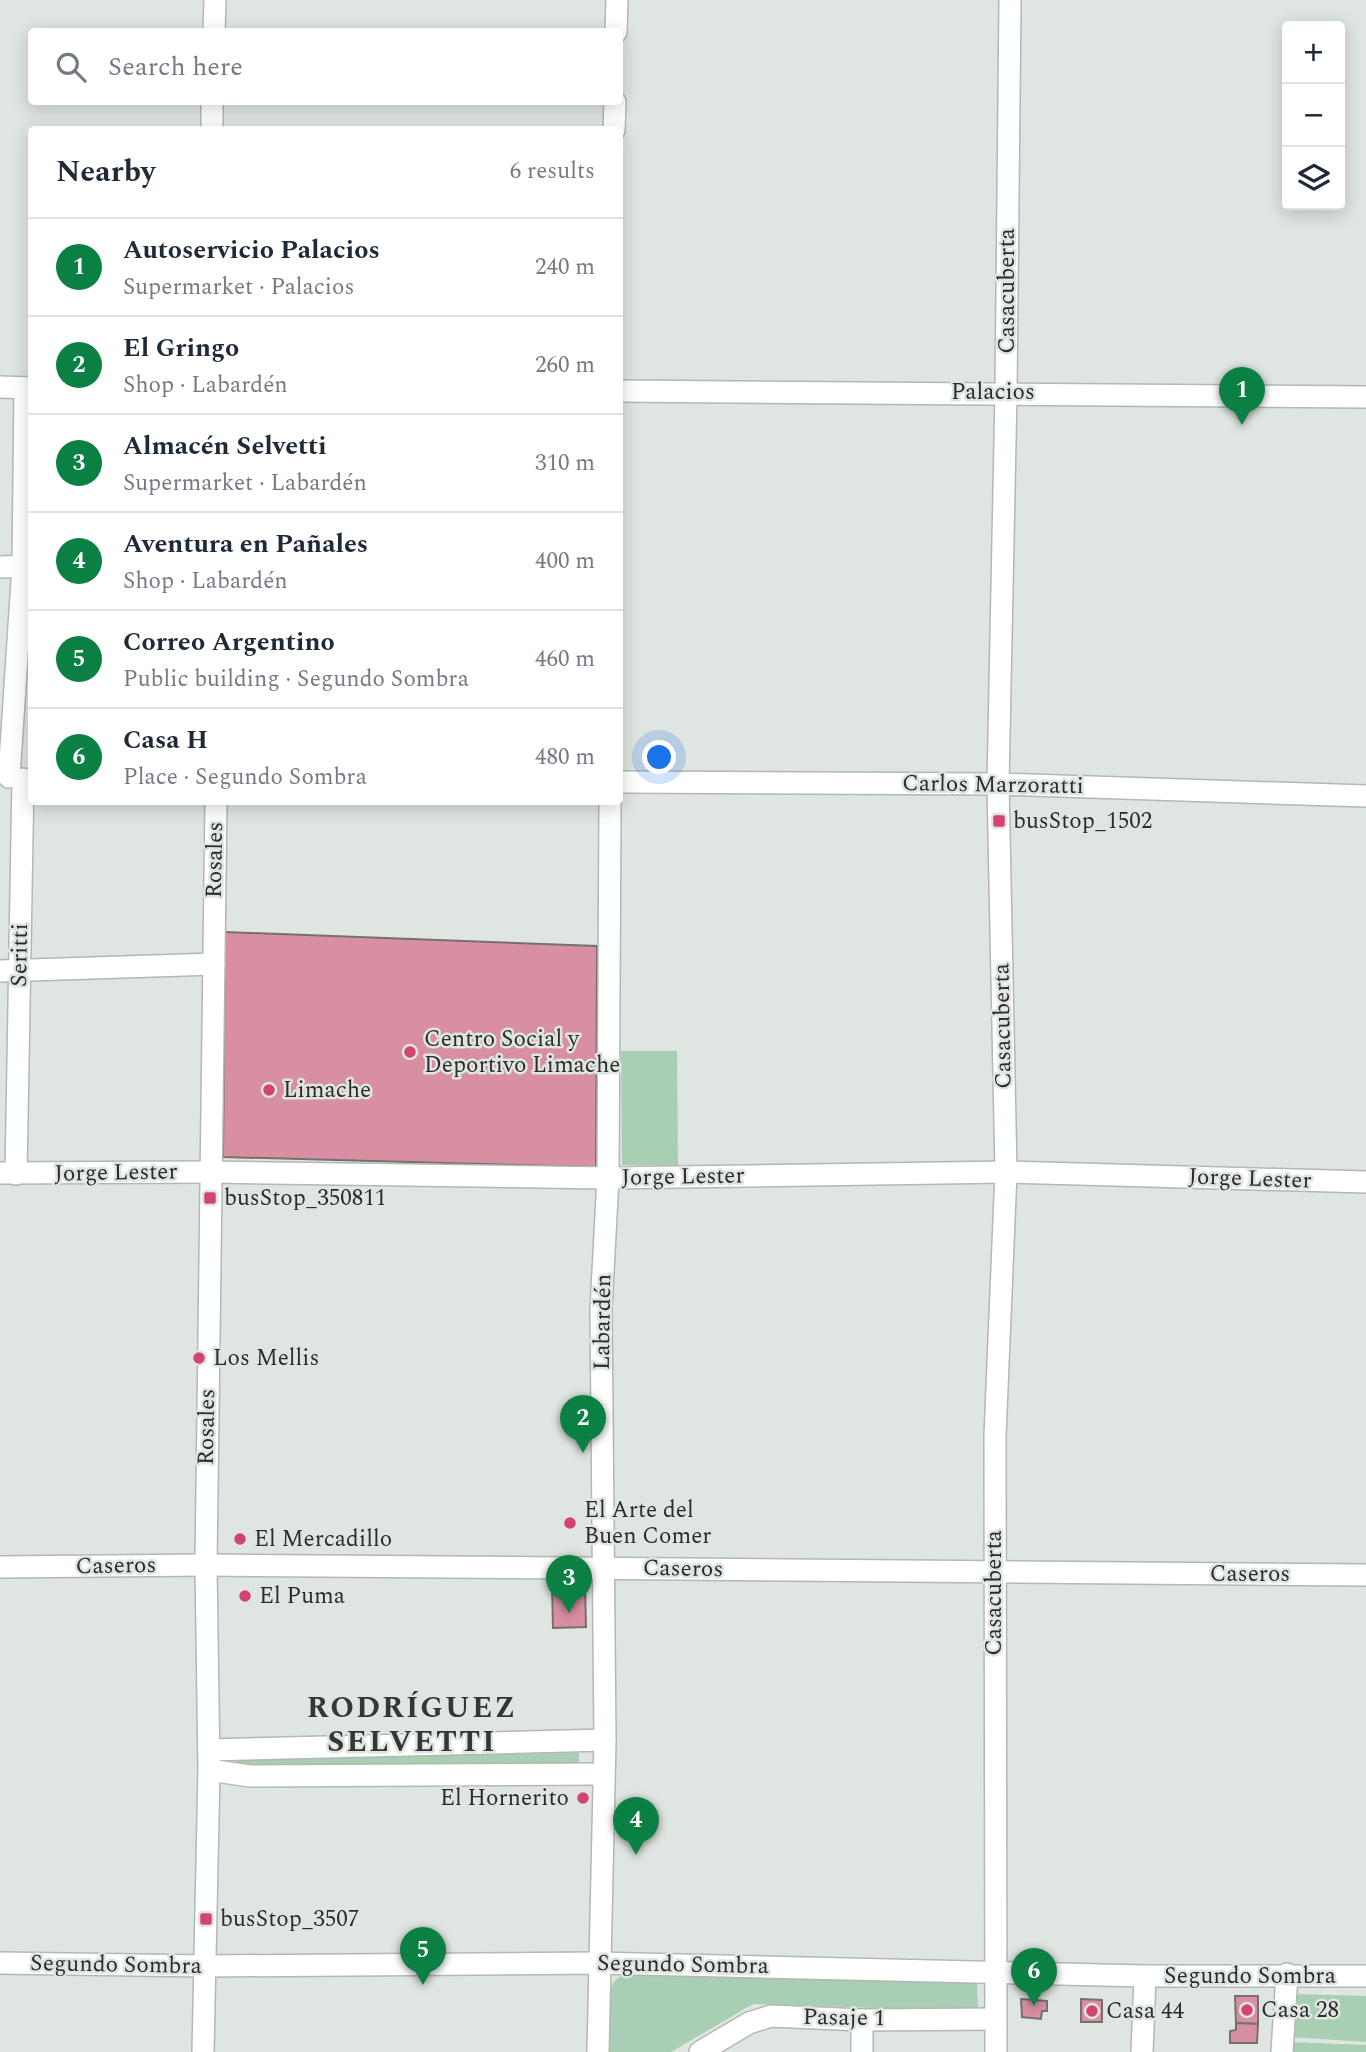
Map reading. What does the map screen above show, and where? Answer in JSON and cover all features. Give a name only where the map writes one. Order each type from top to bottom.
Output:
[{"type":"street","points":[[214,28],[215,0]]},
{"type":"street","points":[[616,28],[617,0]]},
{"type":"street","name":"Casacuberta","points":[[996,2052],[995,1436],[1006,1172],[998,784],[1010,0]]},
{"type":"street","points":[[212,105],[212,126]]},
{"type":"street","points":[[614,126],[615,105]]},
{"type":"street","points":[[0,387],[28,388]]},
{"type":"street","name":"Seritti","points":[[8,1173],[16,778],[27,566],[28,388]]},
{"type":"street","name":"Palacios","points":[[623,391],[1366,397]]},
{"type":"street","points":[[0,567],[27,566]]},
{"type":"street","name":"Carlos Marzoratti","points":[[623,782],[998,784],[1366,796]]},
{"type":"street","name":"Rosales","points":[[203,2052],[209,1760],[206,1565],[216,805]]},
{"type":"street","name":"Labardén","points":[[598,2052],[605,1740],[601,1309],[608,1178],[610,805]]},
{"type":"street","points":[[10,971],[214,964]]},
{"type":"street","name":"Jorge Lester","points":[[8,1173],[210,1171],[608,1178],[1006,1172],[1366,1182]]},
{"type":"street","name":"Caseros","points":[[0,1567],[206,1565],[1366,1575]]},
{"type":"street","points":[[209,1760],[605,1740]]},
{"type":"street","points":[[209,1760],[250,1776],[604,1774]]},
{"type":"street","name":"Segundo Sombra","points":[[0,1964],[206,1966],[598,1963],[1145,1976],[1366,1976]]},
{"type":"street","points":[[1282,2052],[1287,1975]]},
{"type":"street","points":[[1142,2052],[1145,1976]]},
{"type":"street","name":"Pasaje 1","points":[[700,2052],[723,2045],[760,2018],[771,2016],[862,2020],[996,2019]]},
{"type":"street","points":[[862,2020],[862,2052]]},
{"type":"green space","points":[[621,1051],[677,1051],[678,1165],[622,1165]]},
{"type":"green space","points":[[579,1753],[579,1765],[237,1766],[237,1755]]},
{"type":"green space","points":[[623,1975],[971,1979],[977,1984],[978,2007],[967,2011],[753,2004],[671,2052],[610,2052],[608,1999],[615,1981]]},
{"type":"green space","points":[[1292,1994],[1366,1996],[1366,2042],[1290,2037]]},
{"type":"green space","points":[[1288,2042],[1366,2045],[1366,2052],[1288,2052]]},
{"type":"building","name":"Centro Social y Deportivo Limache","points":[[225,932],[597,946],[596,1167],[223,1157]]},
{"type":"building","points":[[552,1585],[585,1586],[586,1627],[553,1628]]},
{"type":"building","name":"Casa 28","points":[[1235,1996],[1258,1996],[1258,2024],[1236,2023]]},
{"type":"building","points":[[1021,1999],[1047,2001],[1047,2011],[1042,2011],[1041,2019],[1022,2017]]},
{"type":"building","name":"Casa 44","points":[[1081,1999],[1102,2000],[1102,2022],[1081,2022]]},
{"type":"building","points":[[1236,2023],[1258,2024],[1257,2043],[1230,2043],[1230,2031],[1236,2030]]},
{"type":"place","name":"Autoservicio Palacios","points":[[1242,425]]},
{"type":"place","name":"busStop_1502","points":[[999,821]]},
{"type":"place","name":"Centro Social y Deportivo Limache","points":[[410,1052]]},
{"type":"place","name":"Limache","points":[[269,1090]]},
{"type":"place","name":"busStop_350811","points":[[210,1198]]},
{"type":"place","name":"Los Mellis","points":[[199,1358]]},
{"type":"place","name":"El Gringo","points":[[583,1453]]},
{"type":"place","name":"El Arte del Buen Comer","points":[[570,1523]]},
{"type":"place","name":"El Mercadillo","points":[[240,1539]]},
{"type":"place","name":"El Puma","points":[[245,1596]]},
{"type":"place","name":"Almacén Selvetti","points":[[569,1613]]},
{"type":"place","name":"El Hornerito","points":[[583,1798]]},
{"type":"place","name":"Aventura en Pañales","points":[[636,1855]]},
{"type":"place","name":"busStop_3507","points":[[206,1919]]},
{"type":"place","name":"Correo Argentino","points":[[423,1985]]},
{"type":"place","name":"Casa H","points":[[1034,2006]]},
{"type":"place","name":"Casa 28","points":[[1247,2010]]},
{"type":"place","name":"Casa 44","points":[[1092,2011]]},
{"type":"district","name":"RODRÍGUEZ SELVETTI","points":[[412,1725]]}]
